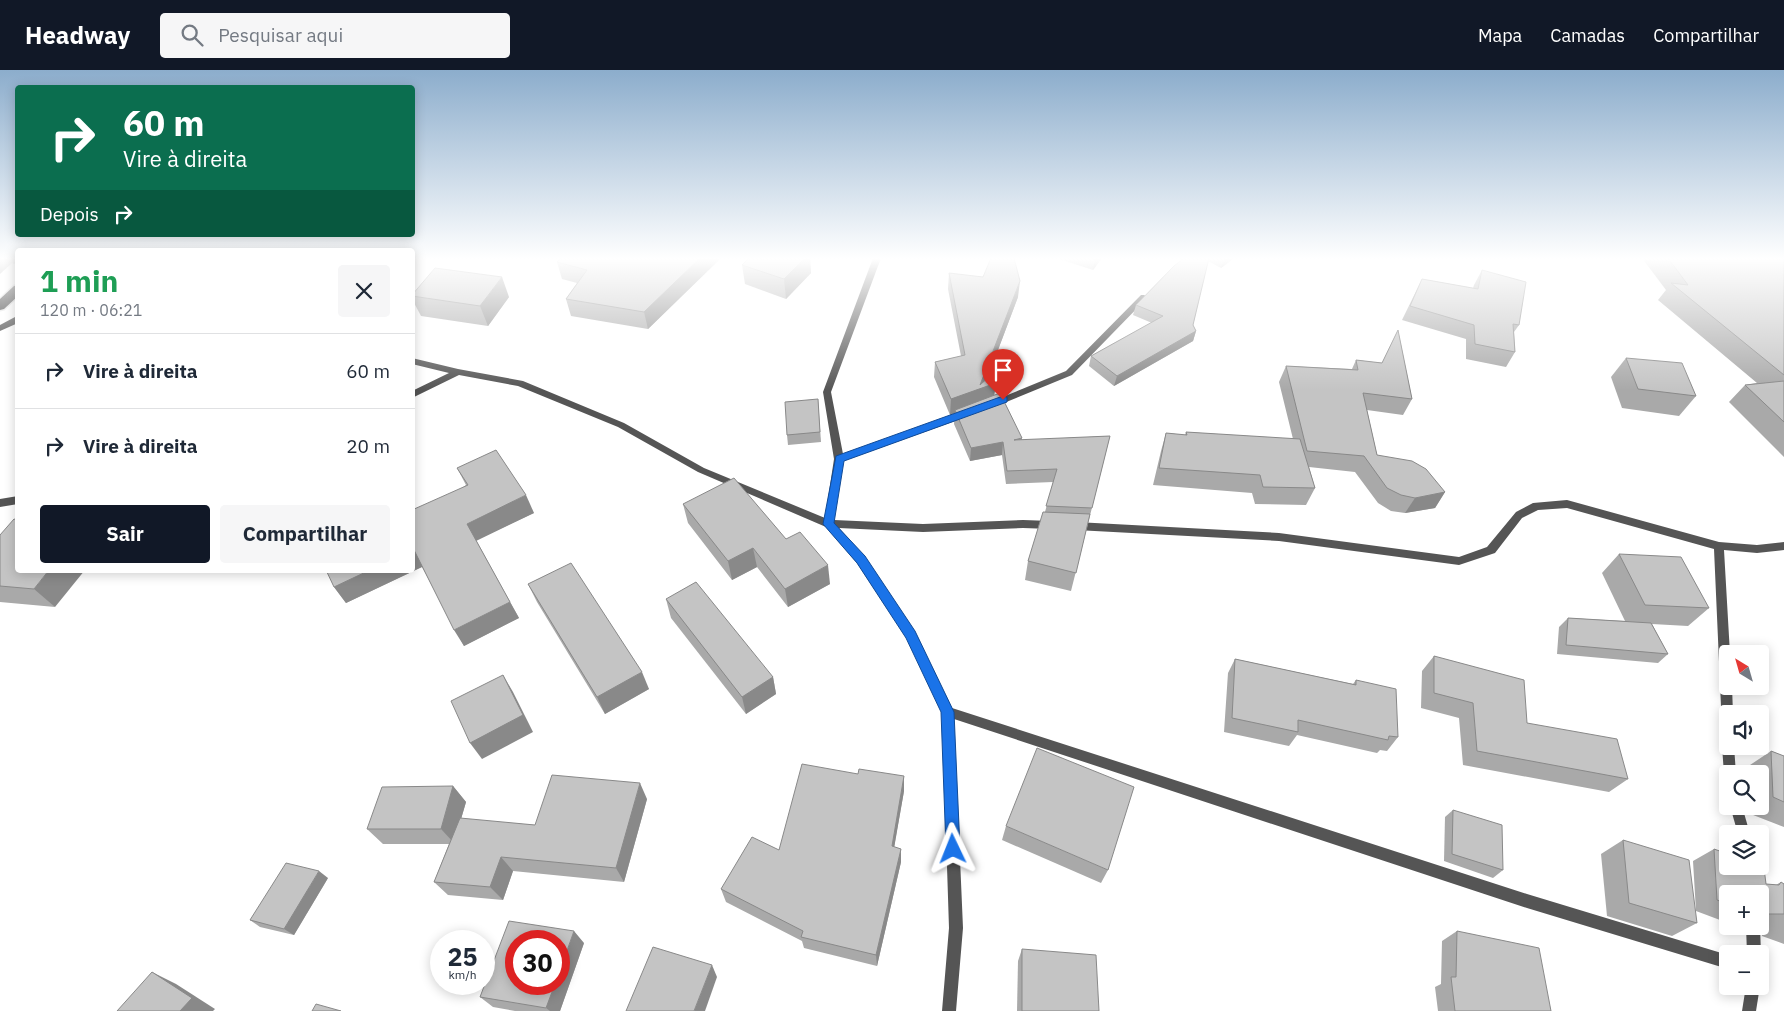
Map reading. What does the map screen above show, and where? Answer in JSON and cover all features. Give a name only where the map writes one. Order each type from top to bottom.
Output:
[{"type":"street","points":[[829,524],[840,459],[827,392],[861,302]]},
{"type":"street","points":[[840,459],[970,413],[1069,373],[1138,302]]},
{"type":"street","points":[[0,328],[15,320]]},
{"type":"street","points":[[415,362],[458,372],[520,383],[621,425],[701,470],[829,524],[923,528],[1023,524],[1279,537],[1459,561],[1491,550],[1519,516],[1536,506],[1567,504],[1719,546],[1757,549],[1784,546]]},
{"type":"street","points":[[415,394],[458,372]]},
{"type":"street","points":[[0,503],[15,500]]},
{"type":"street","points":[[829,524],[861,560],[911,635],[948,712],[956,928],[949,1011]]},
{"type":"street","points":[[1719,546],[1727,705]]},
{"type":"street","points":[[948,712],[1527,901],[1719,959]]},
{"type":"street","points":[[1749,1011],[1752,995]]},
{"type":"building","points":[[452,302],[483,302],[480,306]]},
{"type":"building","points":[[583,302],[654,302],[644,312]]},
{"type":"building","points":[[955,302],[1012,302],[980,385],[992,374],[996,383],[951,399],[935,362],[965,355]]},
{"type":"building","points":[[1139,302],[1199,302],[1193,325],[1196,331],[1117,376],[1091,356],[1163,316],[1136,305]]},
{"type":"building","points":[[1412,302],[1523,302],[1519,325],[1513,324],[1515,352],[1475,344],[1474,325],[1410,306]]},
{"type":"building","points":[[1694,302],[1784,302],[1784,375]]},
{"type":"building","points":[[1398,330],[1412,399],[1363,393],[1377,455],[1412,461],[1426,469],[1445,492],[1415,498],[1401,495],[1387,488],[1364,456],[1307,451],[1286,366],[1358,370],[1356,360],[1382,363]]},
{"type":"building","points":[[1626,358],[1682,363],[1696,396],[1638,389]]},
{"type":"building","points":[[1784,381],[1784,422],[1745,385]]},
{"type":"building","points":[[1000,393],[1022,438],[1014,440],[1110,436],[1092,508],[1046,506],[1057,469],[1007,471],[1003,442],[971,448],[955,410]]},
{"type":"building","points":[[818,399],[820,432],[787,435],[785,402]]},
{"type":"building","points":[[1186,432],[1300,439],[1315,488],[1263,487],[1260,475],[1159,468],[1166,433],[1187,435]]},
{"type":"building","points":[[496,450],[526,495],[467,524],[510,602],[454,630],[415,552],[415,509],[468,485],[457,468]]},
{"type":"building","points":[[734,478],[786,539],[800,532],[828,565],[785,589],[753,548],[728,561],[683,504]]},
{"type":"building","points":[[1043,512],[1090,514],[1076,573],[1028,561]]},
{"type":"building","points":[[15,519],[15,573],[47,573],[34,589],[0,586],[0,535]]},
{"type":"building","points":[[1619,554],[1681,557],[1709,608],[1645,605]]},
{"type":"building","points":[[571,563],[642,672],[597,697],[528,584]]},
{"type":"building","points":[[327,573],[364,573],[334,587]]},
{"type":"building","points":[[696,582],[773,677],[742,697],[666,599]]},
{"type":"building","points":[[1568,618],[1651,623],[1668,654],[1566,645]]},
{"type":"building","points":[[1434,656],[1524,680],[1527,723],[1617,739],[1628,779],[1477,751],[1473,703],[1434,693]]},
{"type":"building","points":[[1235,659],[1356,685],[1356,680],[1396,689],[1398,737],[1389,736],[1388,740],[1298,720],[1298,732],[1232,718]]},
{"type":"building","points":[[503,675],[523,715],[470,743],[451,701]]},
{"type":"building","points":[[1037,748],[1134,787],[1108,870],[1006,826]]},
{"type":"building","points":[[1771,751],[1784,756],[1784,802],[1773,797]]},
{"type":"building","points":[[802,764],[858,774],[859,769],[904,776],[892,846],[901,849],[876,955],[801,937],[803,931],[721,889],[752,837],[779,850]]},
{"type":"building","points":[[552,775],[640,783],[616,868],[501,857],[490,887],[434,882],[460,818],[535,825]]},
{"type":"building","points":[[453,786],[441,829],[367,829],[382,787]]},
{"type":"building","points":[[1453,810],[1502,825],[1503,870],[1452,854]]},
{"type":"building","points":[[1623,840],[1689,860],[1697,923],[1629,903]]},
{"type":"building","points":[[1714,849],[1719,851],[1719,875],[1765,875],[1766,884],[1779,885],[1781,882],[1784,884],[1784,914],[1769,914],[1769,885],[1719,885],[1719,901],[1717,900]]},
{"type":"building","points":[[286,863],[319,871],[284,929],[250,920]]},
{"type":"building","points":[[509,921],[568,930],[506,930]]},
{"type":"building","points":[[570,930],[574,931],[570,942]]},
{"type":"building","points":[[505,931],[505,995],[551,995],[546,1008],[480,997],[481,995],[495,995],[495,958]]},
{"type":"building","points":[[1457,931],[1539,948],[1551,1011],[1455,1011],[1451,977],[1456,977]]},
{"type":"building","points":[[653,947],[712,965],[694,1011],[626,1011]]},
{"type":"building","points":[[1022,949],[1096,955],[1099,1011],[1022,1011]]},
{"type":"building","points":[[152,972],[192,998],[180,1011],[117,1011]]},
{"type":"building","points":[[316,1004],[341,1011],[312,1011]]},
{"type":"route","points":[[953,849],[948,712],[911,635],[861,560],[829,524],[840,459],[1003,400]]}]
